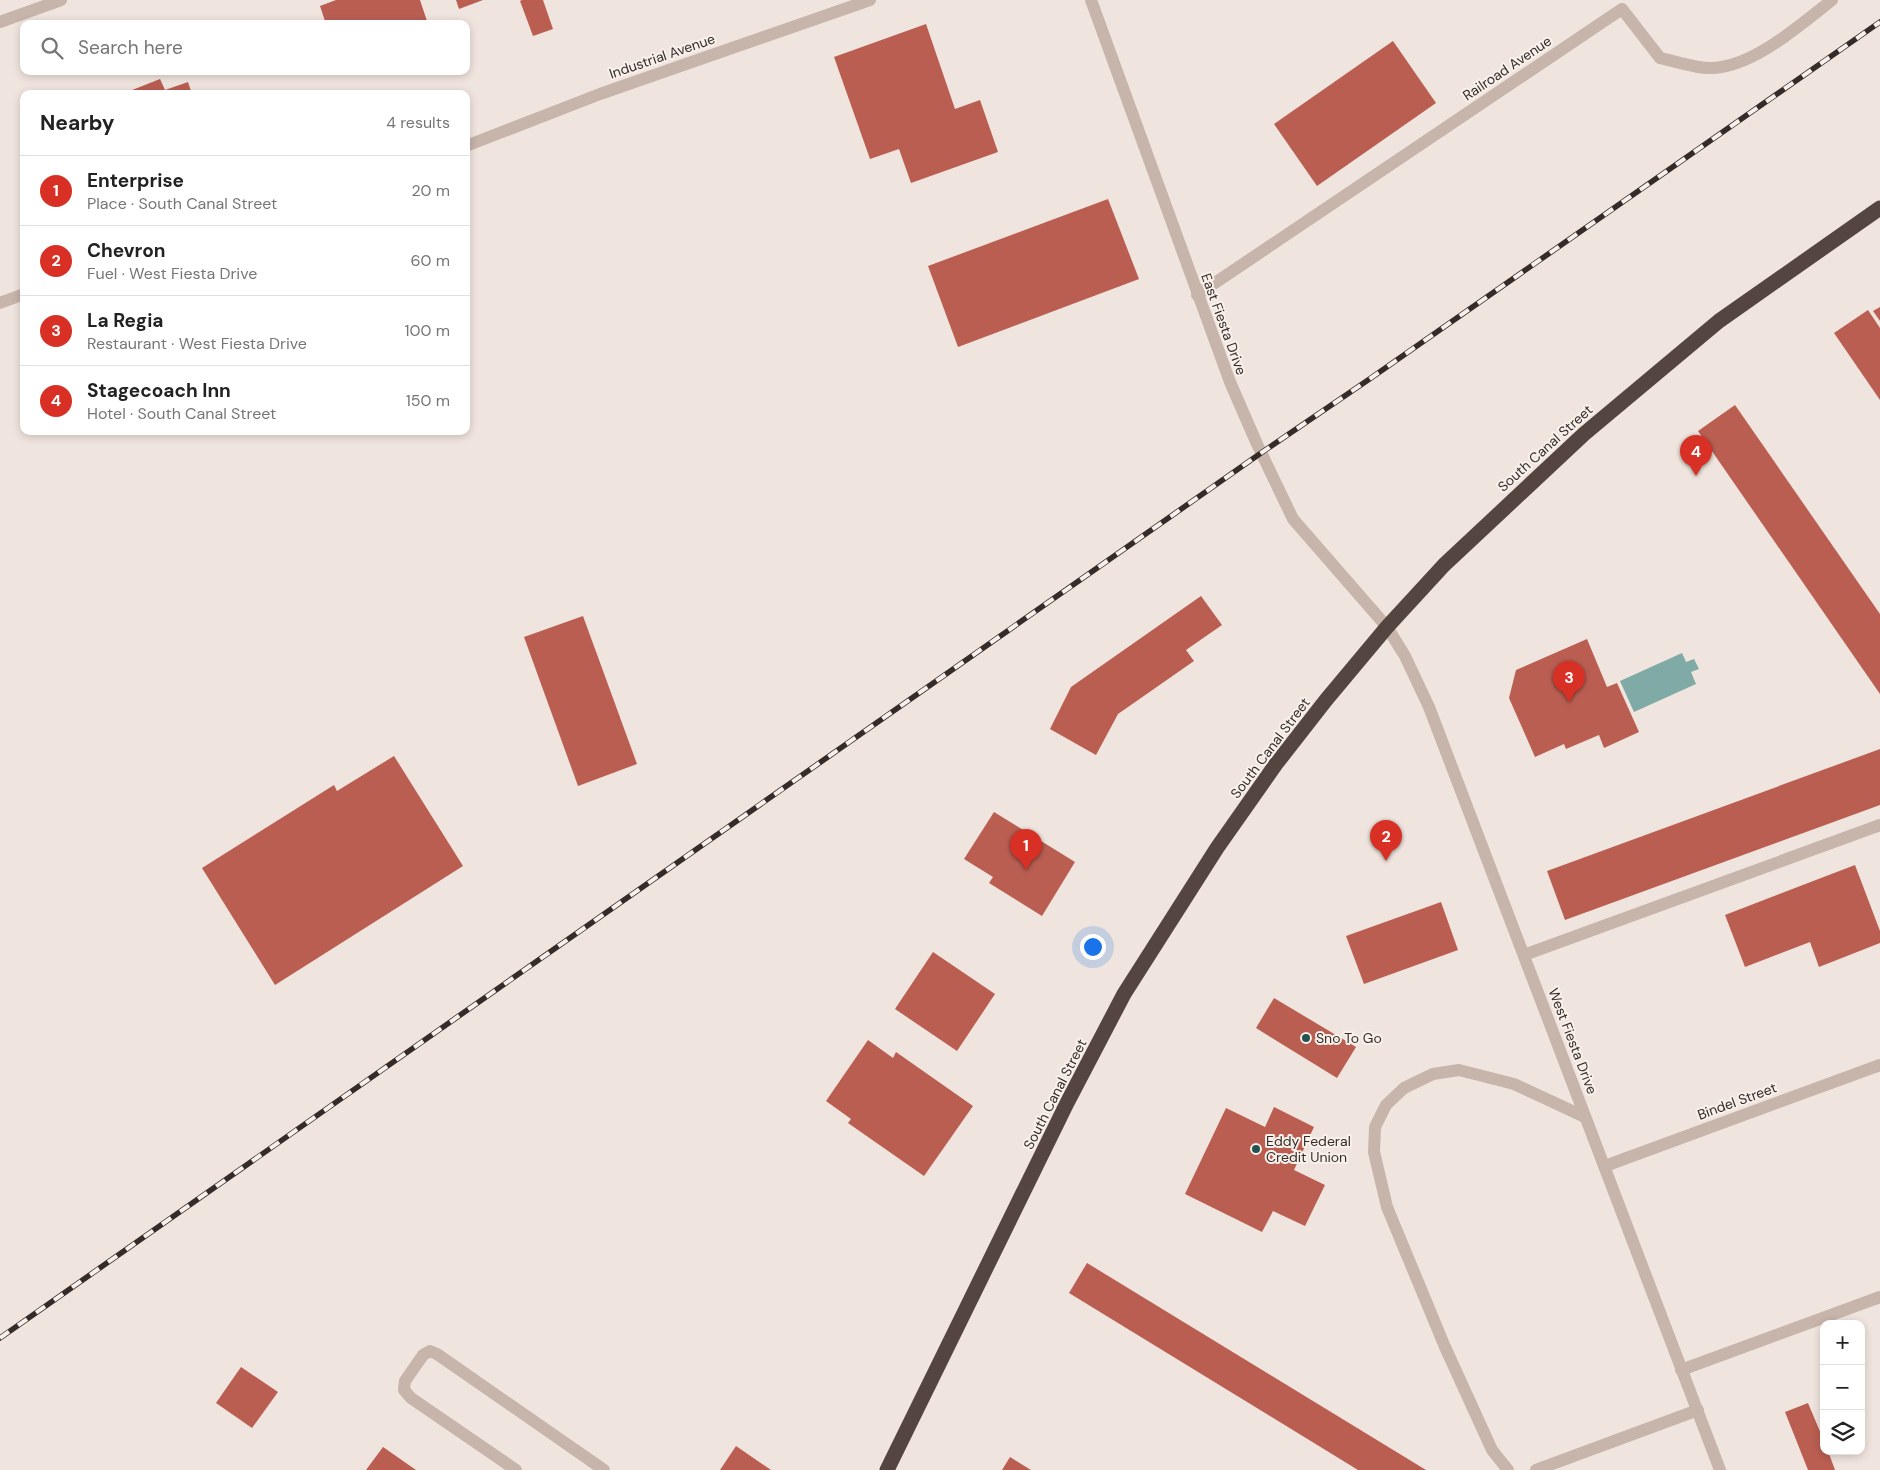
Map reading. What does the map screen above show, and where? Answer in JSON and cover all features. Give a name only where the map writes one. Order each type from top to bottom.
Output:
[{"type":"highway","name":"South Canal Street","points":[[887,1470],[1067,1103],[1124,994],[1217,848],[1271,772],[1326,700],[1387,627],[1444,565],[1584,434],[1719,321],[1880,208]]},
{"type":"street","points":[[0,22],[61,0]]},
{"type":"street","name":"Industrial Avenue","points":[[470,144],[600,94],[870,0]]},
{"type":"street","name":"East Fiesta Drive","points":[[1090,0],[1197,295],[1256,444],[1293,520],[1387,627]]},
{"type":"street","name":"Railroad Avenue","points":[[1197,295],[1622,9],[1660,58],[1709,68],[1739,63],[1786,37],[1832,0]]},
{"type":"street","points":[[0,303],[20,296]]},
{"type":"street","name":"West Fiesta Drive","points":[[1387,627],[1406,656],[1429,707],[1720,1470]]},
{"type":"street","points":[[1524,955],[1880,825]]},
{"type":"street","name":"Bindel Street","points":[[1605,1166],[1880,1065]]},
{"type":"street","points":[[1508,1470],[1492,1450],[1445,1346],[1387,1207],[1374,1152],[1375,1127],[1386,1105],[1404,1088],[1433,1074],[1459,1070],[1514,1084],[1585,1117]]},
{"type":"street","points":[[1681,1370],[1880,1297]]},
{"type":"street","points":[[516,1470],[411,1398],[404,1390],[405,1381],[423,1355],[430,1351],[437,1354],[604,1470]]},
{"type":"street","points":[[1536,1470],[1698,1410]]},
{"type":"water","points":[[1682,653],[1686,662],[1694,659],[1699,669],[1691,672],[1696,684],[1634,712],[1620,681]]},
{"type":"building","points":[[336,0],[420,0],[427,20],[325,20],[320,6]]},
{"type":"building","points":[[456,0],[483,0],[459,9]]},
{"type":"building","points":[[543,0],[553,29],[533,36],[520,1]]},
{"type":"building","points":[[926,24],[955,109],[980,100],[998,152],[911,183],[899,149],[870,159],[834,57]]},
{"type":"building","points":[[1393,41],[1436,103],[1317,186],[1274,124]]},
{"type":"building","points":[[160,79],[165,90],[132,90]]},
{"type":"building","points":[[188,82],[191,90],[165,90]]},
{"type":"building","points":[[1108,199],[1139,279],[958,347],[928,266]]},
{"type":"building","points":[[1880,307],[1880,321],[1873,311]]},
{"type":"building","points":[[1868,310],[1880,328],[1880,400],[1834,333]]},
{"type":"building","points":[[1735,405],[1880,614],[1880,694],[1698,431]]},
{"type":"building","points":[[1201,596],[1222,625],[1186,650],[1194,661],[1118,714],[1096,755],[1050,729],[1071,687]]},
{"type":"building","points":[[583,616],[637,764],[578,786],[524,637]]},
{"type":"building","points":[[1587,639],[1607,687],[1617,683],[1639,732],[1604,748],[1599,735],[1566,749],[1564,744],[1535,757],[1509,698],[1516,670]]},
{"type":"building","points":[[1880,749],[1880,805],[1565,920],[1547,871]]},
{"type":"building","points":[[394,756],[463,866],[275,985],[202,868],[334,785],[337,791]]},
{"type":"building","points":[[994,812],[1075,862],[1042,916],[989,883],[993,877],[964,859]]},
{"type":"building","points":[[1855,865],[1880,931],[1880,943],[1819,967],[1810,942],[1745,967],[1725,915]]},
{"type":"building","points":[[1441,902],[1458,950],[1364,984],[1346,936]]},
{"type":"building","points":[[933,952],[995,994],[957,1051],[895,1009]]},
{"type":"building","name":"Sno To Go","points":[[1274,998],[1356,1047],[1337,1078],[1256,1028]]},
{"type":"building","points":[[868,1040],[893,1058],[896,1052],[973,1106],[924,1176],[848,1123],[851,1119],[826,1101]]},
{"type":"building","name":"Eddy Federal Credit Union","points":[[1274,1107],[1314,1127],[1294,1170],[1325,1185],[1305,1226],[1273,1211],[1262,1232],[1185,1194],[1226,1108],[1265,1127]]},
{"type":"building","points":[[1087,1263],[1426,1470],[1358,1470],[1069,1293]]},
{"type":"building","points":[[241,1367],[278,1392],[252,1428],[216,1403]]},
{"type":"building","points":[[1808,1403],[1820,1432],[1820,1455],[1829,1455],[1835,1470],[1808,1470],[1785,1412]]},
{"type":"building","points":[[736,1446],[771,1470],[720,1470]]},
{"type":"building","points":[[383,1447],[416,1470],[366,1470]]},
{"type":"building","points":[[1010,1457],[1031,1470],[1002,1470]]},
{"type":"railway","points":[[0,1338],[1261,453],[1880,22]]},
{"type":"place","name":"Stagecoach Inn","points":[[1696,476]]},
{"type":"place","name":"La Regia","points":[[1569,702]]},
{"type":"place","name":"Chevron","points":[[1386,861]]},
{"type":"place","name":"Enterprise","points":[[1026,870]]},
{"type":"place","name":"Sno To Go","points":[[1306,1038]]},
{"type":"place","name":"Eddy Federal Credit Union","points":[[1256,1149]]}]
